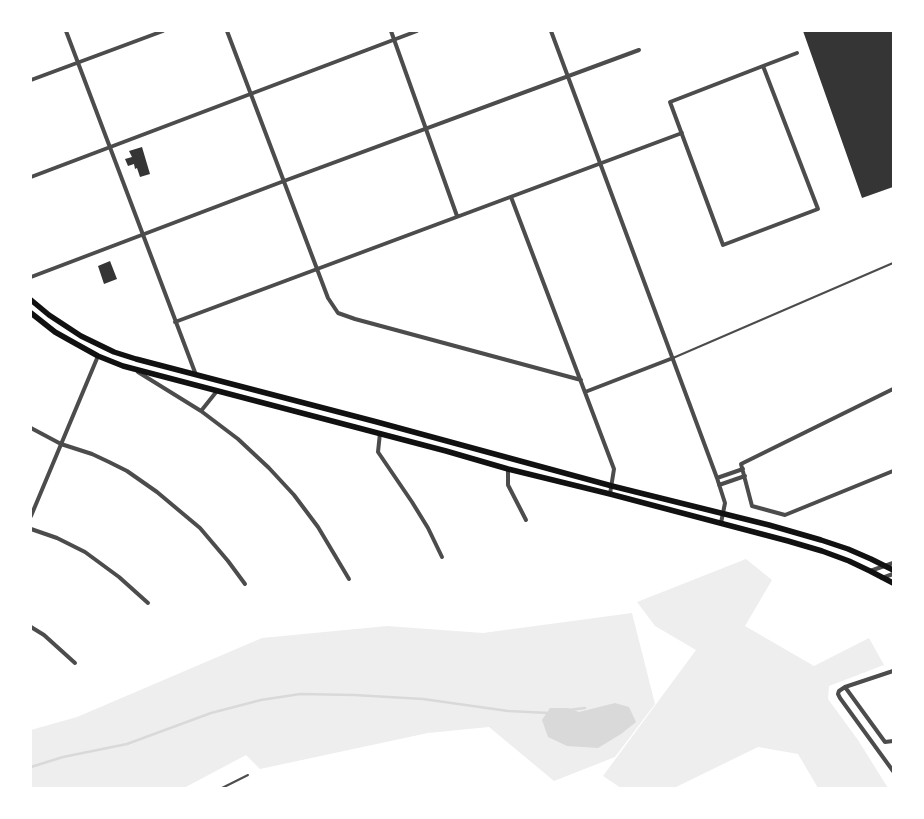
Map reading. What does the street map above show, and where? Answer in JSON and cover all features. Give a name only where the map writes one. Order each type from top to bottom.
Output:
[{"type":"main road","points":[[31,300],[48,315],[81,336],[136,359],[821,540],[848,549],[885,566],[893,572]]},
{"type":"main road","points":[[31,313],[55,332],[98,356],[132,368],[822,551],[848,561],[893,583]]},
{"type":"street","points":[[66,31],[196,375]]},
{"type":"street","points":[[31,80],[163,31]]},
{"type":"street","points":[[227,31],[328,298],[338,313],[581,380]]},
{"type":"street","points":[[391,31],[457,216]]},
{"type":"street","points":[[31,177],[418,31]]},
{"type":"street","points":[[551,31],[717,478],[725,503],[721,523]]},
{"type":"street","points":[[31,277],[639,50]]},
{"type":"street","points":[[764,66],[818,209],[723,245],[670,102],[764,66],[798,53]]},
{"type":"street","points":[[175,322],[682,133]]},
{"type":"street","points":[[512,197],[614,469],[610,494]]},
{"type":"street","points":[[31,516],[98,356]]},
{"type":"street","points":[[585,392],[673,358]]},
{"type":"street","points":[[132,368],[201,411],[238,439],[269,468],[294,495],[318,527],[349,579]]},
{"type":"street","points":[[717,478],[893,389]]},
{"type":"street","points":[[201,411],[217,391]]},
{"type":"street","points":[[31,428],[61,444],[92,454],[127,471],[157,492],[200,528],[228,560],[245,584]]},
{"type":"street","points":[[380,433],[378,452],[428,528],[442,557]]},
{"type":"street","points":[[742,466],[752,506],[785,515],[893,471]]},
{"type":"street","points":[[508,469],[508,485],[526,520]]},
{"type":"street","points":[[719,485],[745,476]]},
{"type":"street","points":[[31,529],[57,538],[85,552],[119,577],[148,603]]},
{"type":"street","points":[[870,571],[893,562]]},
{"type":"street","points":[[882,578],[893,572]]},
{"type":"street","points":[[31,627],[44,635],[75,663]]},
{"type":"street","points":[[893,671],[846,687],[839,691],[838,694],[893,771]]},
{"type":"street","points":[[846,687],[885,742]]},
{"type":"street","points":[[877,749],[885,742],[893,741]]},
{"type":"lane","points":[[673,358],[893,263]]},
{"type":"lane","points":[[222,788],[248,775]]},
{"type":"shaded area","points":[[746,559],[772,580],[745,626],[814,666],[869,638],[884,665],[829,686],[828,699],[858,740],[888,788],[818,788],[798,754],[758,747],[674,788],[621,788],[603,776],[696,650],[655,626],[637,602]]},
{"type":"shaded area","points":[[632,613],[655,704],[615,757],[554,781],[489,727],[428,733],[260,769],[246,755],[184,788],[31,788],[31,730],[77,717],[262,638],[387,626],[483,633]]},
{"type":"shaded area","points":[[615,703],[629,707],[636,722],[598,748],[567,746],[548,737],[542,720],[550,708],[568,708],[579,712]]},
{"type":"building","points":[[803,31],[893,31],[893,187],[862,198]]},
{"type":"building","points":[[142,147],[150,174],[140,177],[134,164],[128,166],[125,159],[132,157],[129,151]]},
{"type":"building","points":[[110,261],[117,279],[104,284],[98,266]]},
{"type":"waterway","points":[[31,767],[63,757],[127,744],[211,713],[261,700],[300,694],[423,699],[508,711],[549,713]]},
{"type":"waterway","points":[[569,710],[585,708]]}]
